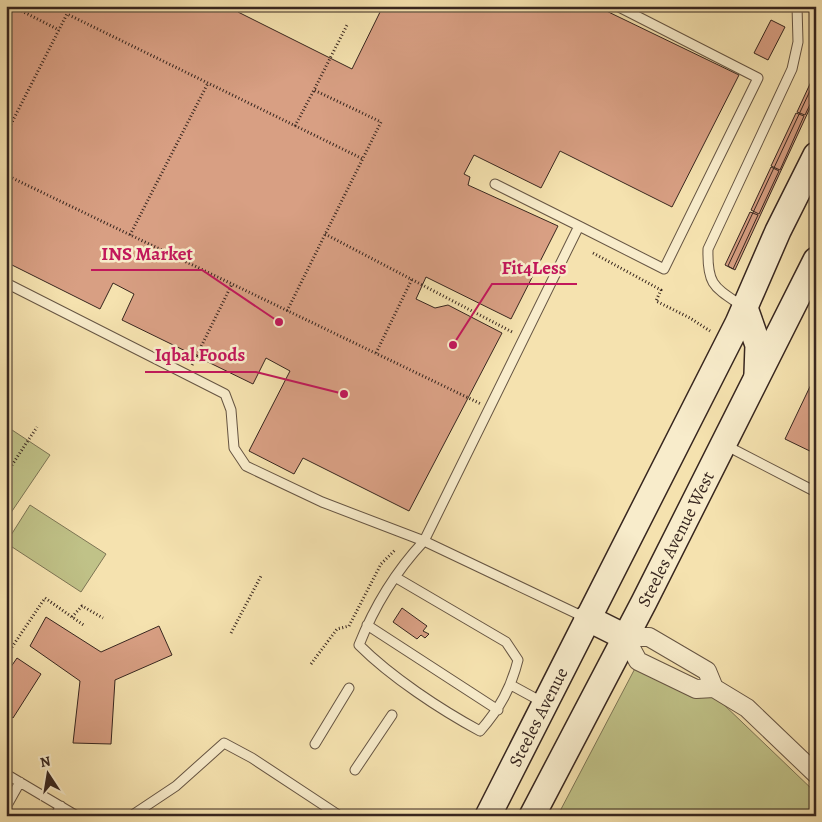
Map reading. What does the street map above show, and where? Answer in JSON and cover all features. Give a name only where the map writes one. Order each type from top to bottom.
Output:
[{"type":"main road","points":[[626,637],[587,618],[744,308],[778,231],[816,156]]},
{"type":"main road","name":"Steeles Avenue West","points":[[532,816],[626,637],[816,260]]},
{"type":"main road","points":[[744,308],[758,346],[756,379]]},
{"type":"main road","name":"Steeles Avenue","points":[[488,816],[587,618]]},
{"type":"street","points":[[714,688],[707,671],[649,637],[626,637],[638,661],[696,689],[714,688],[747,708],[816,774]]},
{"type":"lane","points":[[495,184],[664,269],[758,78],[618,6]]},
{"type":"lane","points":[[744,308],[711,282],[707,269],[708,249],[792,69],[798,42],[797,6]]},
{"type":"lane","points":[[394,577],[506,642],[518,660],[512,685],[498,710],[480,730],[456,718],[372,658],[360,646],[367,625],[394,577],[424,541],[488,407],[579,226]]},
{"type":"lane","points":[[6,283],[226,394],[231,410],[234,448],[246,466],[322,502],[424,541],[587,618]]},
{"type":"lane","points":[[724,444],[816,492]]},
{"type":"lane","points":[[367,625],[498,710]]},
{"type":"lane","points":[[512,685],[544,703]]},
{"type":"lane","points":[[315,744],[349,688]]},
{"type":"lane","points":[[355,770],[392,715]]},
{"type":"lane","points":[[131,816],[176,786],[224,742],[252,758],[340,816]]},
{"type":"lane","points":[[6,774],[77,816]]},
{"type":"lane","points":[[6,807],[20,782]]},
{"type":"lane","points":[[55,816],[61,806]]},
{"type":"path","points":[[12,6],[59,30]]},
{"type":"path","points":[[6,134],[67,14],[363,159]]},
{"type":"path","points":[[295,126],[347,25]]},
{"type":"path","points":[[130,235],[208,83]]},
{"type":"path","points":[[287,310],[381,122],[314,90]]},
{"type":"path","points":[[6,175],[488,407]]},
{"type":"path","points":[[325,234],[523,338]]},
{"type":"path","points":[[593,253],[661,290],[656,301],[690,318],[710,331]]},
{"type":"path","points":[[376,353],[412,279]]},
{"type":"path","points":[[187,374],[232,284]]},
{"type":"path","points":[[6,474],[37,427]]},
{"type":"path","points":[[349,626],[381,564],[395,550]]},
{"type":"path","points":[[231,633],[261,576]]},
{"type":"path","points":[[6,656],[44,598],[85,626]]},
{"type":"path","points":[[72,617],[82,606],[103,618]]},
{"type":"path","points":[[310,664],[337,629],[367,625]]},
{"type":"green space","points":[[6,426],[50,455],[6,520]]},
{"type":"green space","points":[[30,505],[106,554],[81,592],[6,543]]},
{"type":"green space","points":[[641,657],[720,701],[816,793],[816,816],[563,816],[559,813]]},
{"type":"building","points":[[6,6],[241,6],[238,12],[352,69],[383,6],[596,6],[739,75],[672,207],[560,151],[541,188],[474,155],[464,174],[470,177],[468,185],[558,226],[511,319],[426,277],[416,299],[435,308],[448,305],[502,333],[409,511],[303,458],[294,474],[249,451],[290,371],[266,358],[253,384],[122,320],[134,294],[113,283],[100,309],[6,262]]},
{"type":"building","points":[[771,20],[785,27],[768,60],[754,53]]},
{"type":"building","points":[[816,71],[816,92],[805,115],[797,112]]},
{"type":"building","points":[[816,78],[816,95],[735,270],[728,266]]},
{"type":"building","points":[[796,113],[804,116],[780,170],[771,166]]},
{"type":"building","points":[[771,167],[779,171],[759,214],[751,210]]},
{"type":"building","points":[[750,212],[758,215],[733,269],[725,265]]},
{"type":"building","points":[[816,374],[816,454],[785,439]]},
{"type":"building","points":[[402,608],[427,626],[423,631],[429,634],[425,638],[421,635],[417,639],[393,622]]},
{"type":"building","points":[[46,617],[101,652],[159,626],[172,655],[115,680],[111,744],[73,743],[80,681],[30,646]]},
{"type":"building","points":[[17,658],[41,674],[13,718],[6,713],[6,674]]},
{"type":"place","name":"INS Market","points":[[279,322]]},
{"type":"place","name":"Fit4Less","points":[[453,345]]},
{"type":"place","name":"Iqbal Foods","points":[[344,394]]}]
